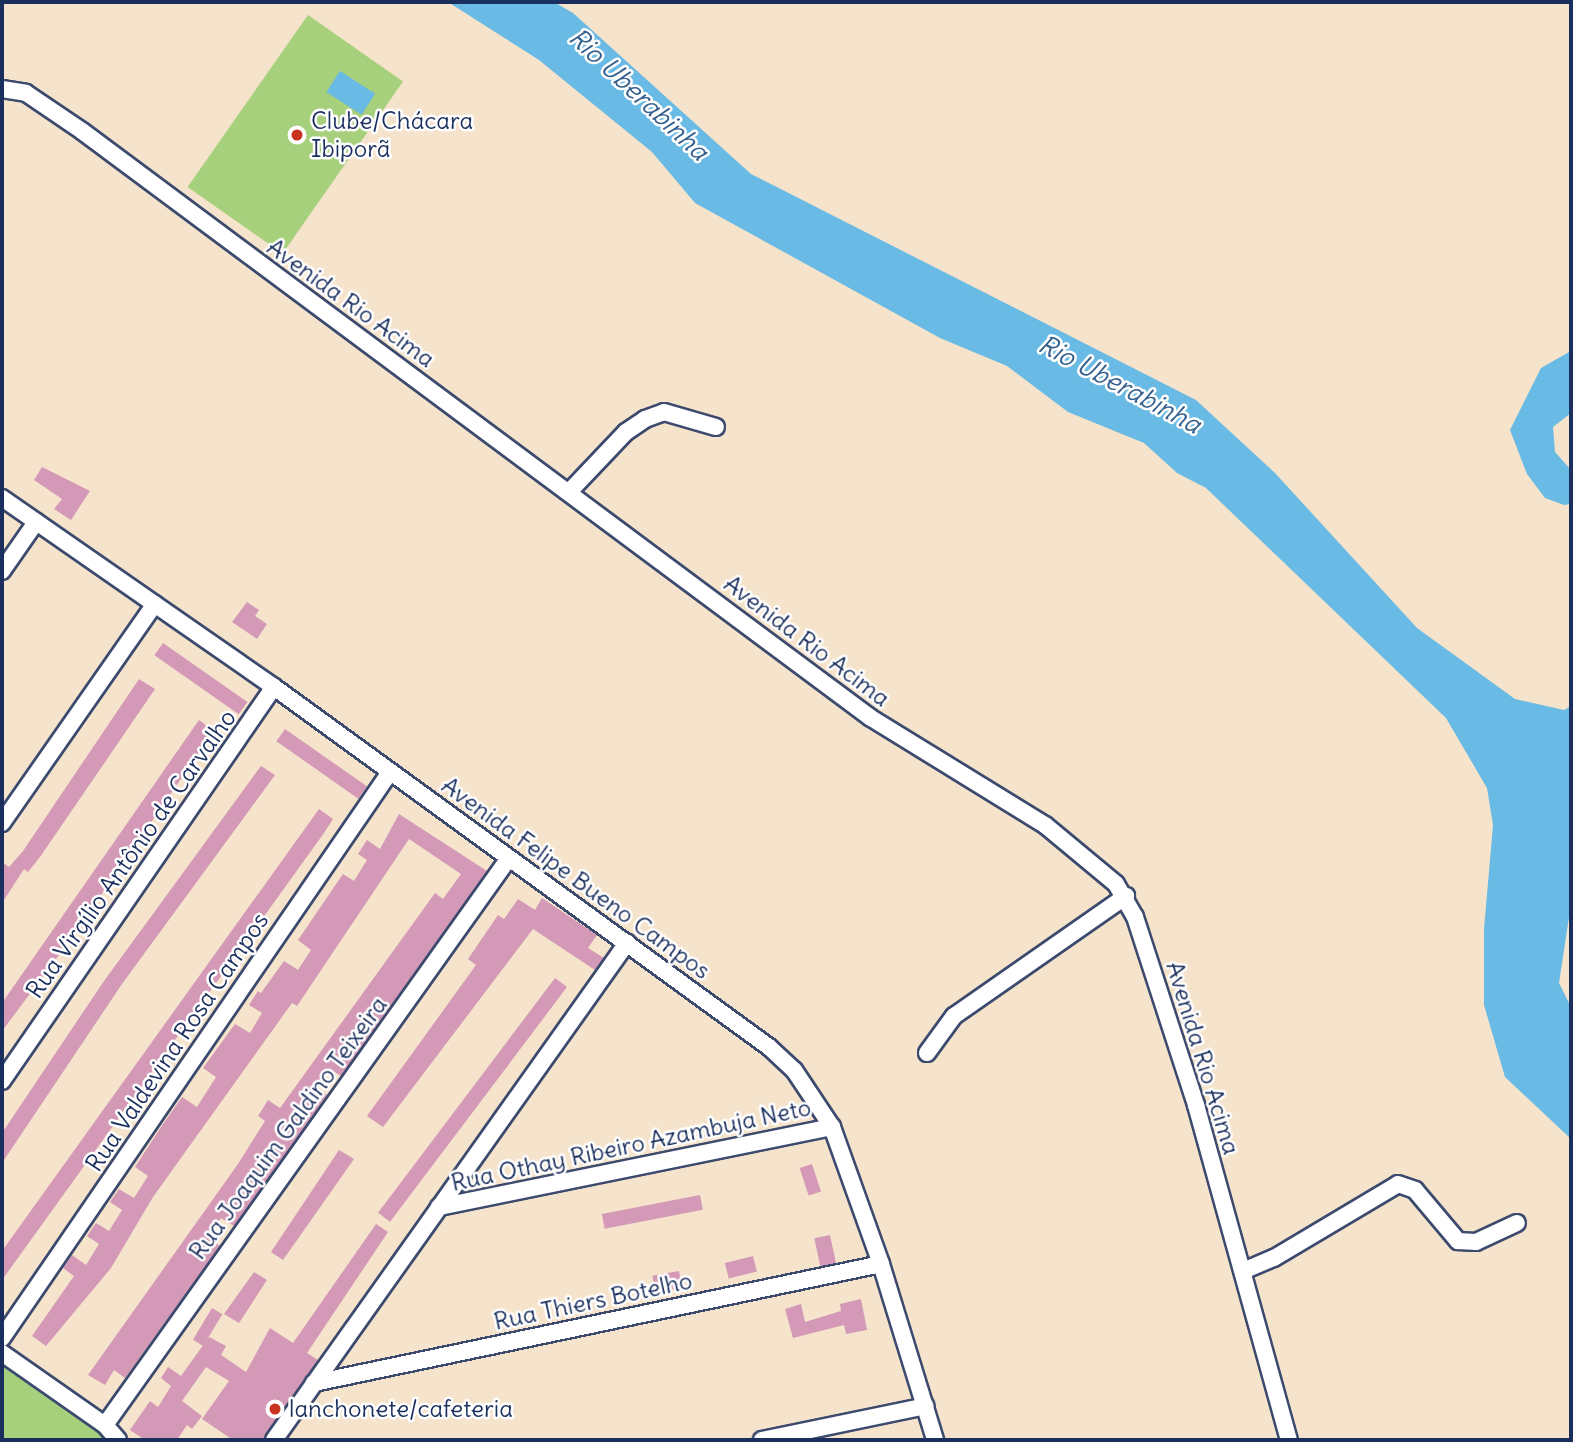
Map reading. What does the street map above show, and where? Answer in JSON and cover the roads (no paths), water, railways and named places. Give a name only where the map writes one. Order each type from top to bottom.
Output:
[{"type":"street","name":"Avenida Rio Acima","points":[[2,89],[26,93],[82,131],[871,718],[1066,840],[1126,896],[1196,1105],[1289,1440]]},
{"type":"street","points":[[569,492],[626,432],[645,419],[664,412],[716,427]]},
{"type":"street","name":"Avenida Felipe Bueno Campos","points":[[2,498],[274,687],[769,1047],[814,1095],[832,1127],[881,1264],[936,1440]]},
{"type":"street","points":[[2,571],[36,522]]},
{"type":"street","points":[[2,823],[155,604]]},
{"type":"street","name":"Rua Virgílio Antônio de Carvalho","points":[[2,1081],[274,687]]},
{"type":"street","name":"Rua Valdevina Rosa Campos","points":[[2,1338],[390,772]]},
{"type":"street","name":"Rua Joaquim Galdino Teixeira","points":[[105,1425],[509,858]]},
{"type":"street","points":[[927,1053],[954,1016],[1126,896]]},
{"type":"street","points":[[274,1440],[282,1425],[627,943]]},
{"type":"street","name":"Rua Othay Ribeiro Azambuja Neto","points":[[439,1207],[832,1127]]},
{"type":"street","points":[[1243,1271],[1274,1258],[1398,1184],[1415,1190],[1458,1241],[1476,1242],[1517,1223]]},
{"type":"street","name":"Rua Thiers Botelho","points":[[314,1383],[881,1264]]},
{"type":"street","points":[[2,1353],[105,1425],[118,1440]]},
{"type":"street","points":[[762,1440],[926,1406]]},
{"type":"street","points":[[282,1425],[293,1440]]},
{"type":"water","name":"Rio Uberabinha","points":[[448,2],[554,2],[573,13],[751,174],[1196,400],[1275,473],[1417,628],[1515,699],[1564,710],[1571,706],[1571,904],[1559,983],[1571,1007],[1571,1139],[1505,1077],[1484,1005],[1484,929],[1493,825],[1487,788],[1446,718],[1206,488],[1177,473],[1144,443],[1068,412],[1007,366],[940,338],[695,203],[652,152],[539,60]]},
{"type":"water","points":[[340,71],[375,94],[362,115],[326,92]]},
{"type":"water","points":[[1571,351],[1571,413],[1553,427],[1555,452],[1571,470],[1571,504],[1564,505],[1545,498],[1527,474],[1510,430],[1541,368]]},
{"type":"place","name":"Clube/Chácara Ibiporã","points":[[297,135]]},
{"type":"place","name":"lanchonete/cafeteria","points":[[275,1409]]}]
